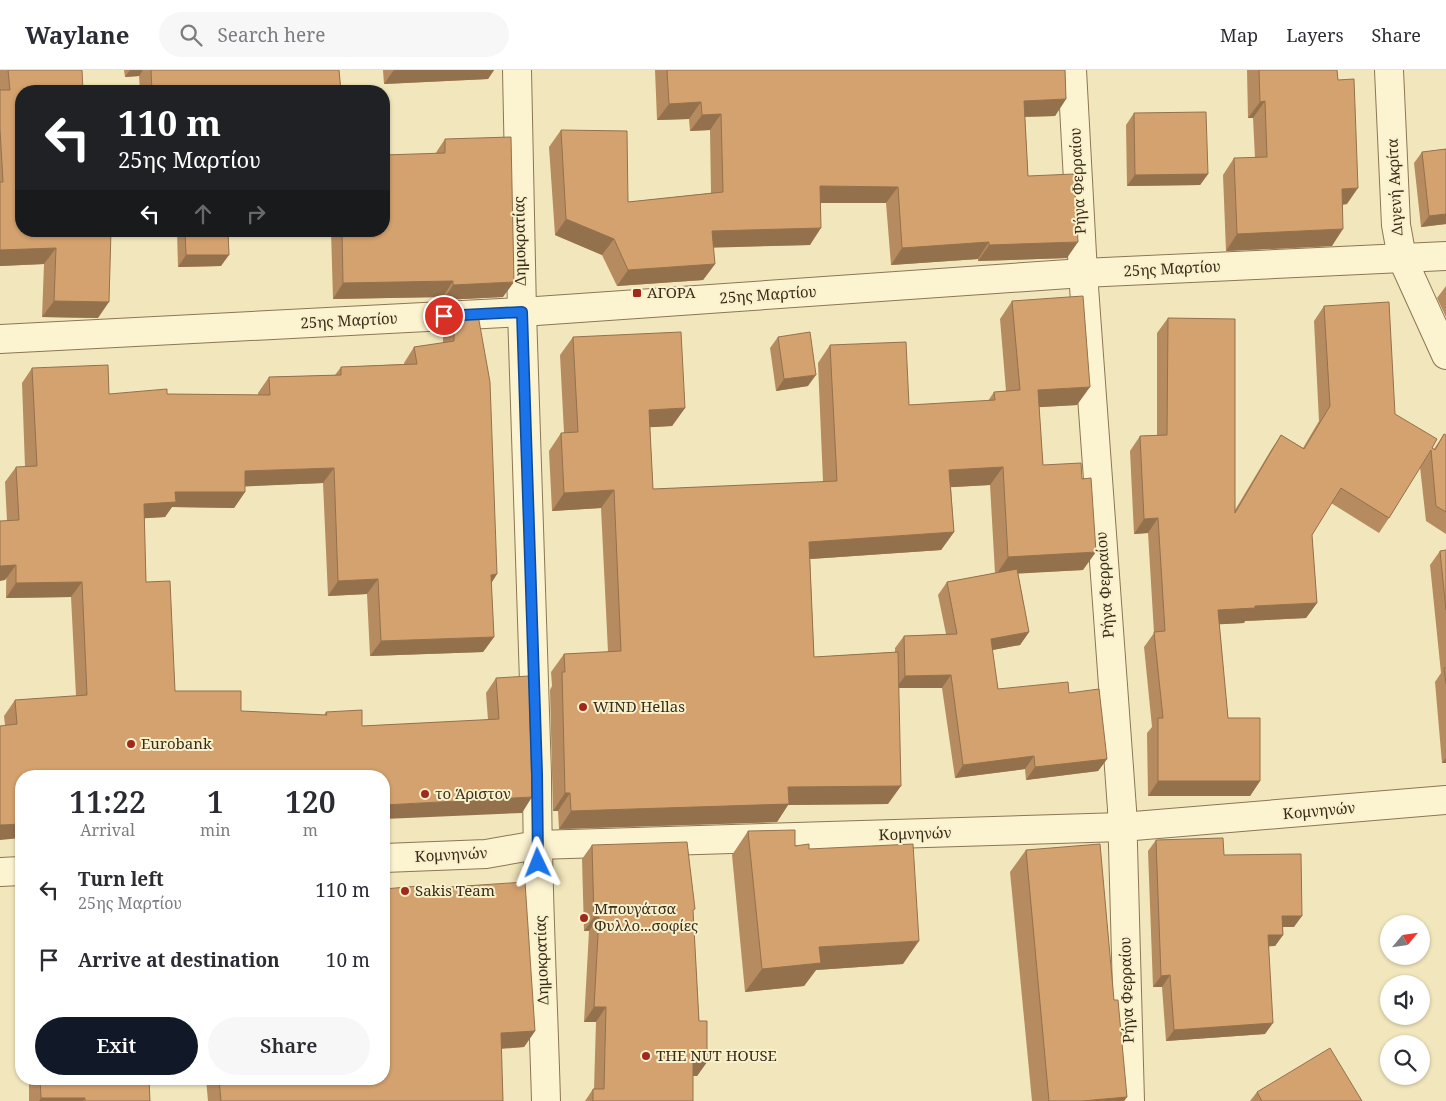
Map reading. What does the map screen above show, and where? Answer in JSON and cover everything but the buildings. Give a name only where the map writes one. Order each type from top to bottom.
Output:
[{"type":"street","name":"Δημοκρατίας","points":[[517,70],[522,312],[537,774],[537,846],[546,1101]]},
{"type":"street","name":"Ρήγα Φερραίου","points":[[1072,70],[1083,273],[1122,827],[1130,1101]]},
{"type":"street","name":"Διγενή Ακρίτα","points":[[1389,70],[1396,225],[1402,258],[1446,354]]},
{"type":"street","name":"25ης Μαρτίου","points":[[0,339],[522,312],[1083,273],[1446,256]]},
{"type":"street","name":"Κομνηνών","points":[[390,858],[486,854],[537,846],[1122,827],[1446,800]]},
{"type":"street","points":[[0,872],[15,871]]},
{"type":"place","name":"ΑΓΟΡΑ","points":[[637,293]]},
{"type":"place","name":"WIND Hellas","points":[[583,707]]},
{"type":"place","name":"Eurobank","points":[[131,744]]},
{"type":"place","name":"το Άριστον","points":[[425,794]]},
{"type":"place","name":"Sakis Team","points":[[405,891]]},
{"type":"place","name":"Μπουγάτσα Φυλλο...σοφίες","points":[[584,918]]},
{"type":"place","name":"THE NUT HOUSE","points":[[646,1056]]},
{"type":"route","points":[[444,316],[522,312],[537,774],[538,863]]}]
